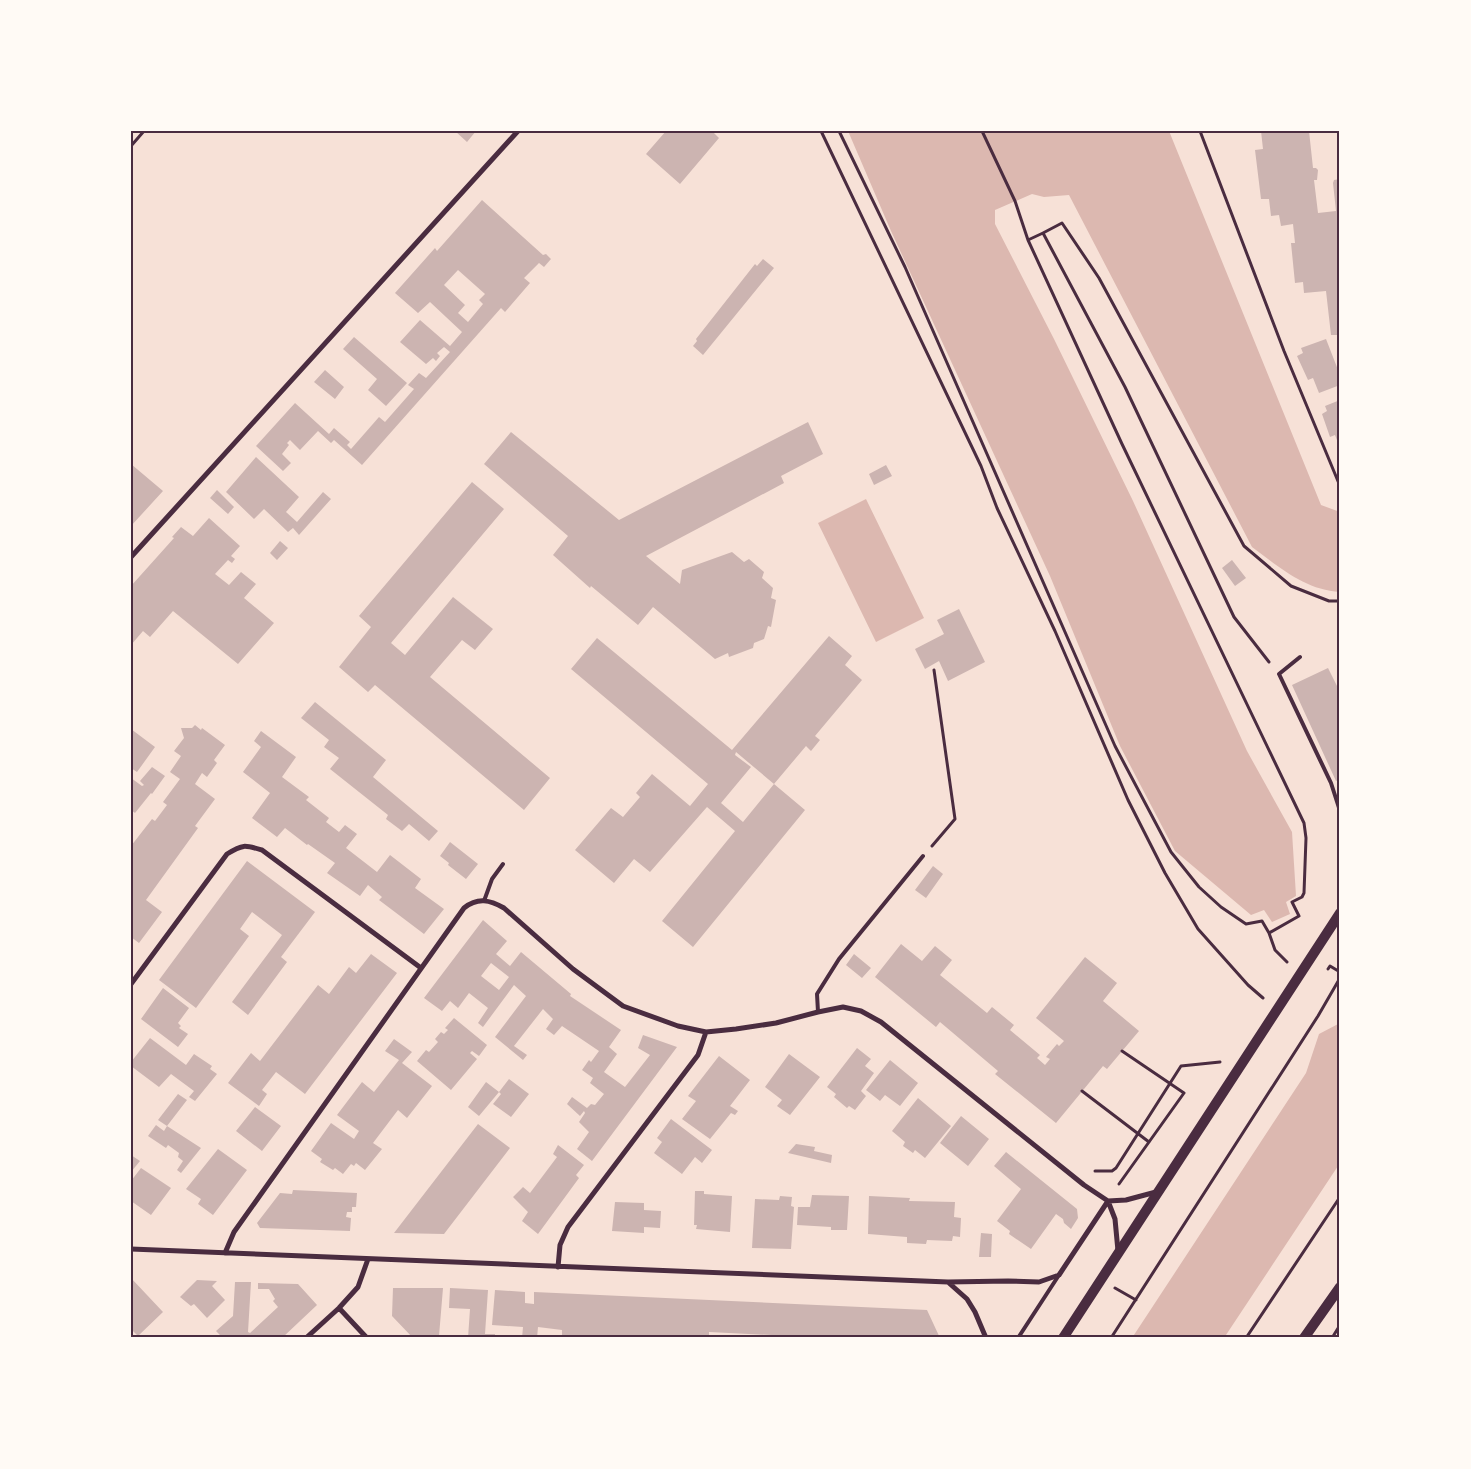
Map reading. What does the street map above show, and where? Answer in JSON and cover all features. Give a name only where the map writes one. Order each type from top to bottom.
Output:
[{"type":"main road","points":[[1063,1338],[1118,1251],[1340,914]]},
{"type":"main road","points":[[1304,1338],[1340,1287]]},
{"type":"street","points":[[131,558],[518,131]]},
{"type":"street","points":[[131,984],[228,854],[238,846],[249,846],[262,850],[421,968]]},
{"type":"street","points":[[224,1253],[234,1232],[464,908],[472,902],[484,901],[504,908],[573,969],[623,1006],[678,1026],[706,1032],[776,1023],[844,1007],[861,1011],[881,1022],[1084,1185],[1108,1201],[1115,1219],[1118,1251]]},
{"type":"street","points":[[558,1266],[560,1245],[568,1227],[698,1054],[706,1032]]},
{"type":"street","points":[[1108,1201],[1126,1200],[1158,1192]]},
{"type":"street","points":[[131,1249],[948,1282],[1039,1282],[1059,1275],[1108,1201]]},
{"type":"street","points":[[306,1338],[339,1308],[358,1287],[368,1259]]},
{"type":"street","points":[[948,1282],[966,1299],[975,1312],[986,1338]]},
{"type":"street","points":[[339,1308],[368,1338]]},
{"type":"lane","points":[[1300,657],[1279,674],[1331,782],[1340,811]]},
{"type":"lane","points":[[818,1012],[817,994],[839,959],[923,856]]},
{"type":"lane","points":[[484,901],[492,879],[503,864]]},
{"type":"lane","points":[[1018,1338],[1059,1275]]},
{"type":"path","points":[[131,146],[144,131]]},
{"type":"path","points":[[821,131],[981,466],[997,508],[1055,631],[1128,800],[1165,873],[1198,929],[1248,985],[1278,1009]]},
{"type":"path","points":[[839,131],[904,267],[1115,746],[1171,852],[1199,887],[1221,907],[1246,924],[1262,921],[1275,950],[1300,975]]},
{"type":"path","points":[[982,131],[1015,200],[1028,240],[1126,454],[1304,822],[1306,838],[1304,893],[1302,897],[1292,902],[1299,916],[1269,933]]},
{"type":"path","points":[[1200,131],[1284,351],[1337,473],[1340,486]]},
{"type":"path","points":[[1028,240],[1062,223],[1099,278],[1244,546],[1291,586],[1329,601],[1340,601]]},
{"type":"path","points":[[1042,233],[1124,387],[1234,617],[1279,674]]},
{"type":"path","points":[[923,856],[955,819],[934,670]]},
{"type":"path","points":[[1110,1338],[1318,1016],[1340,978]]},
{"type":"path","points":[[1108,1201],[1184,1093],[1122,1051]]},
{"type":"path","points":[[1094,1171],[1112,1171],[1116,1168],[1181,1066],[1221,1062]]},
{"type":"path","points":[[1082,1091],[1149,1142]]},
{"type":"path","points":[[1246,1338],[1340,1197]]},
{"type":"path","points":[[1110,1285],[1136,1300]]},
{"type":"path","points":[[1332,1338],[1340,1325]]},
{"type":"shaded area","points":[[848,131],[1169,131],[1321,505],[1340,512],[1340,592],[1315,587],[1304,582],[1282,570],[1252,547],[1069,195],[1044,197],[1032,194],[995,210],[995,224],[1054,339],[1133,501],[1247,751],[1292,832],[1296,896],[1286,902],[1290,914],[1272,922],[1264,910],[1251,915],[1175,851],[1120,746],[1050,576],[891,231]]},
{"type":"shaded area","points":[[866,499],[924,618],[876,642],[818,523]]},
{"type":"shaded area","points":[[1340,1023],[1340,1163],[1224,1338],[1132,1338],[1306,1073],[1319,1034]]},
{"type":"building","points":[[455,131],[476,131],[467,142]]},
{"type":"building","points":[[666,131],[712,131],[719,138],[680,184],[646,154]]},
{"type":"building","points":[[1261,131],[1309,131],[1313,168],[1318,170],[1317,180],[1314,180],[1318,213],[1336,211],[1333,183],[1334,180],[1340,179],[1340,335],[1331,335],[1326,291],[1304,293],[1303,282],[1295,283],[1291,243],[1295,243],[1293,224],[1281,226],[1279,215],[1271,216],[1269,199],[1261,199],[1255,150],[1263,149]]},
{"type":"building","points":[[482,200],[543,255],[546,254],[551,259],[544,267],[539,263],[524,278],[530,283],[505,312],[501,308],[362,465],[334,440],[331,443],[318,431],[300,450],[290,440],[287,443],[289,445],[282,454],[291,463],[283,471],[256,446],[295,403],[329,434],[334,428],[350,442],[347,445],[351,449],[379,417],[385,422],[414,389],[408,385],[419,373],[426,378],[450,352],[444,347],[437,353],[440,356],[436,361],[433,358],[426,364],[400,342],[420,320],[450,346],[462,332],[430,302],[418,313],[395,293],[435,248],[437,251]],"holes":[[[458,270],[485,294],[479,300],[483,304],[468,322],[458,313],[465,305],[444,285]]]},
{"type":"building","points":[[763,259],[774,268],[703,355],[693,346],[697,341],[696,339],[755,264],[757,266]]},
{"type":"building","points":[[354,337],[407,383],[386,406],[368,390],[377,379],[343,349]]},
{"type":"building","points":[[1326,339],[1340,375],[1340,385],[1319,393],[1313,378],[1308,380],[1297,356],[1303,353],[1301,348]]},
{"type":"building","points":[[325,370],[344,387],[335,399],[314,382]]},
{"type":"building","points":[[1340,400],[1340,448],[1335,435],[1330,437],[1322,414],[1327,411],[1325,406]]},
{"type":"building","points":[[808,422],[823,454],[781,476],[784,483],[646,556],[680,584],[682,570],[732,552],[744,562],[749,559],[764,572],[762,578],[773,588],[771,598],[776,600],[771,627],[768,626],[764,639],[754,643],[753,648],[729,657],[728,653],[715,659],[653,607],[638,625],[591,586],[590,588],[553,555],[568,536],[484,464],[511,432],[619,520]]},
{"type":"building","points":[[256,457],[299,497],[286,512],[297,522],[323,492],[331,499],[299,535],[293,528],[288,532],[264,509],[254,519],[226,492]]},
{"type":"building","points":[[131,464],[163,491],[131,526]]},
{"type":"building","points":[[886,465],[892,476],[874,485],[869,474]]},
{"type":"building","points":[[472,482],[504,509],[391,643],[405,655],[453,597],[493,629],[475,650],[462,640],[430,677],[550,778],[524,810],[375,685],[368,692],[339,667],[371,627],[359,616]]},
{"type":"building","points":[[217,490],[234,507],[228,514],[210,498]]},
{"type":"building","points":[[209,518],[240,546],[231,556],[235,559],[232,563],[228,560],[215,574],[229,585],[241,572],[256,584],[244,598],[274,623],[238,664],[173,611],[150,637],[143,631],[131,645],[131,586],[174,538],[172,537],[181,527],[193,536]]},
{"type":"building","points":[[280,541],[288,548],[277,560],[270,553]]},
{"type":"building","points":[[1232,560],[1246,578],[1235,586],[1222,568]]},
{"type":"building","points":[[959,609],[985,662],[948,681],[939,661],[925,669],[915,649],[944,634],[937,620]]},
{"type":"building","points":[[829,636],[852,656],[845,665],[862,680],[815,736],[820,740],[811,751],[806,746],[774,784],[805,810],[693,947],[662,921],[735,831],[707,807],[650,872],[634,859],[614,883],[575,850],[611,808],[623,817],[640,797],[636,793],[652,774],[690,806],[708,784],[571,669],[597,638],[732,750]],"holes":[[[736,752],[774,784],[743,822],[721,803],[751,767],[735,755]]]},
{"type":"building","points":[[1328,668],[1340,692],[1340,779],[1336,781],[1292,685]]},
{"type":"building","points":[[315,702],[386,760],[373,777],[438,831],[429,841],[409,824],[402,831],[386,819],[388,815],[330,769],[339,758],[324,747],[329,740],[301,718]]},
{"type":"building","points":[[195,725],[225,745],[214,760],[217,763],[207,777],[202,773],[195,784],[215,799],[195,826],[198,828],[146,900],[162,912],[139,943],[131,937],[131,846],[152,819],[155,821],[167,805],[163,802],[180,779],[170,772],[181,756],[174,751],[184,738],[181,728],[192,728]]},
{"type":"building","points":[[131,729],[155,747],[137,772],[131,768]]},
{"type":"building","points":[[261,731],[296,757],[282,777],[309,797],[306,800],[329,818],[326,822],[339,832],[345,825],[357,834],[346,848],[377,872],[390,855],[421,879],[415,888],[444,909],[424,934],[379,900],[382,897],[368,885],[360,896],[327,873],[335,863],[285,828],[277,837],[252,818],[270,793],[243,772],[261,747],[254,741]]},
{"type":"building","points":[[152,767],[165,776],[135,813],[131,810],[131,778],[142,786],[144,785],[140,781]]},
{"type":"building","points":[[450,842],[478,864],[466,879],[440,856]]},
{"type":"building","points":[[247,861],[315,912],[281,957],[287,962],[248,1015],[232,1002],[282,935],[252,912],[240,929],[249,936],[196,1008],[159,980]]},
{"type":"building","points":[[933,866],[943,874],[926,898],[915,890]]},
{"type":"building","points":[[483,920],[507,941],[496,954],[510,966],[521,952],[571,994],[570,996],[621,1030],[609,1047],[617,1054],[604,1072],[625,1087],[650,1055],[638,1048],[643,1035],[677,1047],[592,1161],[577,1149],[589,1132],[579,1122],[585,1113],[584,1111],[580,1116],[567,1104],[572,1097],[587,1108],[591,1104],[595,1105],[604,1094],[590,1083],[593,1078],[582,1070],[599,1051],[562,1026],[554,1035],[546,1029],[553,1019],[543,1009],[514,1046],[527,1055],[523,1060],[495,1037],[526,996],[514,985],[483,1027],[478,1023],[488,1008],[469,993],[458,1008],[450,1001],[442,1011],[424,998]],"holes":[[[491,963],[509,977],[499,990],[481,976]]]},
{"type":"building","points":[[901,944],[922,961],[935,946],[952,960],[940,975],[987,1013],[992,1007],[1014,1025],[1010,1030],[1040,1055],[1037,1058],[1045,1065],[1050,1059],[1046,1057],[1057,1044],[1059,1046],[1064,1041],[1036,1018],[1085,957],[1117,983],[1103,1001],[1139,1031],[1107,1069],[1103,1066],[1056,1123],[995,1074],[998,1071],[940,1022],[936,1027],[875,977]]},
{"type":"building","points":[[371,954],[397,973],[305,1094],[276,1072],[262,1090],[267,1094],[259,1106],[228,1083],[251,1053],[260,1061],[318,985],[329,994],[349,967],[356,973]]},
{"type":"building","points":[[854,954],[871,968],[862,978],[846,965]]},
{"type":"building","points":[[163,988],[189,1008],[178,1023],[181,1026],[179,1028],[188,1034],[178,1047],[141,1019]]},
{"type":"building","points":[[454,1018],[487,1045],[479,1056],[472,1051],[470,1053],[477,1059],[451,1090],[417,1061],[426,1050],[429,1052],[438,1042],[435,1039],[441,1032],[444,1034],[448,1030],[445,1028]]},
{"type":"building","points":[[150,1038],[186,1065],[194,1054],[212,1066],[210,1069],[217,1074],[195,1101],[189,1097],[194,1091],[171,1074],[159,1087],[131,1066],[131,1062]]},
{"type":"building","points":[[394,1039],[412,1052],[402,1063],[432,1086],[407,1118],[398,1110],[373,1143],[382,1149],[365,1170],[356,1163],[354,1166],[351,1164],[343,1174],[335,1168],[333,1170],[320,1162],[322,1159],[311,1151],[331,1123],[354,1139],[359,1131],[337,1115],[362,1082],[374,1092],[399,1060],[385,1051]]},
{"type":"building","points":[[857,1048],[871,1059],[865,1066],[874,1073],[861,1091],[866,1096],[855,1110],[849,1106],[847,1108],[834,1097],[836,1094],[827,1087]]},
{"type":"building","points":[[789,1054],[820,1077],[790,1115],[777,1106],[782,1100],[765,1087]]},
{"type":"building","points":[[719,1056],[750,1080],[730,1106],[738,1111],[735,1115],[731,1113],[710,1139],[682,1119],[696,1101],[688,1096]]},
{"type":"building","points":[[890,1060],[918,1083],[900,1106],[885,1095],[880,1101],[866,1090]]},
{"type":"building","points":[[509,1079],[529,1094],[511,1117],[493,1104]]},
{"type":"building","points":[[486,1082],[499,1092],[479,1116],[468,1107]]},
{"type":"building","points":[[178,1094],[187,1100],[167,1126],[158,1120]]},
{"type":"building","points":[[918,1098],[951,1126],[925,1158],[915,1150],[913,1153],[903,1146],[905,1142],[892,1131]]},
{"type":"building","points":[[255,1107],[281,1126],[262,1151],[236,1131]]},
{"type":"building","points":[[961,1116],[989,1139],[968,1166],[940,1143]]},
{"type":"building","points":[[671,1119],[712,1150],[702,1163],[695,1157],[682,1174],[654,1153],[662,1142],[657,1138]]},
{"type":"building","points":[[478,1124],[510,1148],[444,1234],[394,1233]]},
{"type":"building","points":[[156,1125],[164,1131],[167,1126],[201,1148],[181,1173],[177,1170],[183,1161],[178,1157],[179,1153],[168,1145],[166,1148],[148,1136]]},
{"type":"building","points":[[796,1144],[815,1147],[814,1151],[832,1155],[831,1163],[788,1153]]},
{"type":"building","points":[[558,1145],[584,1165],[576,1175],[579,1178],[538,1234],[522,1221],[528,1212],[513,1197],[523,1187],[530,1193],[557,1157],[553,1154]]},
{"type":"building","points":[[218,1149],[247,1170],[213,1215],[198,1204],[201,1199],[186,1189]]},
{"type":"building","points":[[1006,1152],[1077,1209],[1078,1218],[1071,1229],[1056,1214],[1031,1249],[1009,1234],[1010,1231],[997,1221],[1021,1189],[994,1166]]},
{"type":"building","points":[[131,1155],[140,1161],[131,1172]]},
{"type":"building","points":[[141,1168],[171,1188],[151,1215],[131,1201],[131,1181]]},
{"type":"building","points":[[293,1190],[357,1193],[356,1207],[352,1207],[352,1212],[347,1212],[346,1217],[351,1218],[350,1231],[260,1228],[257,1223],[280,1193],[292,1194]]},
{"type":"building","points":[[695,1191],[704,1191],[704,1194],[732,1196],[730,1232],[696,1229],[697,1225],[694,1225]]},
{"type":"building","points":[[812,1195],[849,1196],[847,1230],[831,1230],[831,1227],[797,1225],[798,1207],[810,1207]]},
{"type":"building","points":[[780,1196],[792,1197],[791,1206],[794,1207],[791,1249],[752,1248],[755,1199],[779,1200]]},
{"type":"building","points":[[869,1196],[910,1198],[909,1201],[955,1202],[954,1217],[961,1218],[960,1237],[953,1236],[952,1241],[927,1240],[926,1244],[907,1243],[907,1237],[868,1234]]},
{"type":"building","points":[[615,1202],[644,1203],[644,1210],[661,1211],[660,1228],[644,1227],[644,1233],[612,1231]]},
{"type":"building","points":[[981,1233],[992,1234],[991,1257],[979,1257]]},
{"type":"building","points":[[131,1278],[163,1312],[138,1336],[131,1329]]},
{"type":"building","points":[[197,1280],[217,1281],[212,1286],[225,1300],[207,1318],[194,1304],[191,1306],[180,1297]]},
{"type":"building","points":[[235,1282],[251,1282],[248,1332],[250,1333],[278,1307],[273,1301],[275,1299],[269,1289],[258,1289],[258,1283],[298,1284],[317,1305],[282,1338],[223,1338],[216,1331],[233,1316]]},
{"type":"building","points":[[393,1288],[443,1288],[439,1336],[437,1338],[413,1338],[392,1316]]},
{"type":"building","points":[[450,1288],[488,1290],[485,1334],[495,1334],[495,1338],[468,1338],[470,1309],[449,1308]]},
{"type":"building","points":[[495,1290],[525,1292],[525,1303],[534,1304],[534,1292],[927,1310],[940,1338],[831,1338],[709,1332],[709,1338],[562,1338],[562,1330],[538,1327],[537,1338],[522,1338],[523,1327],[492,1325]]}]
